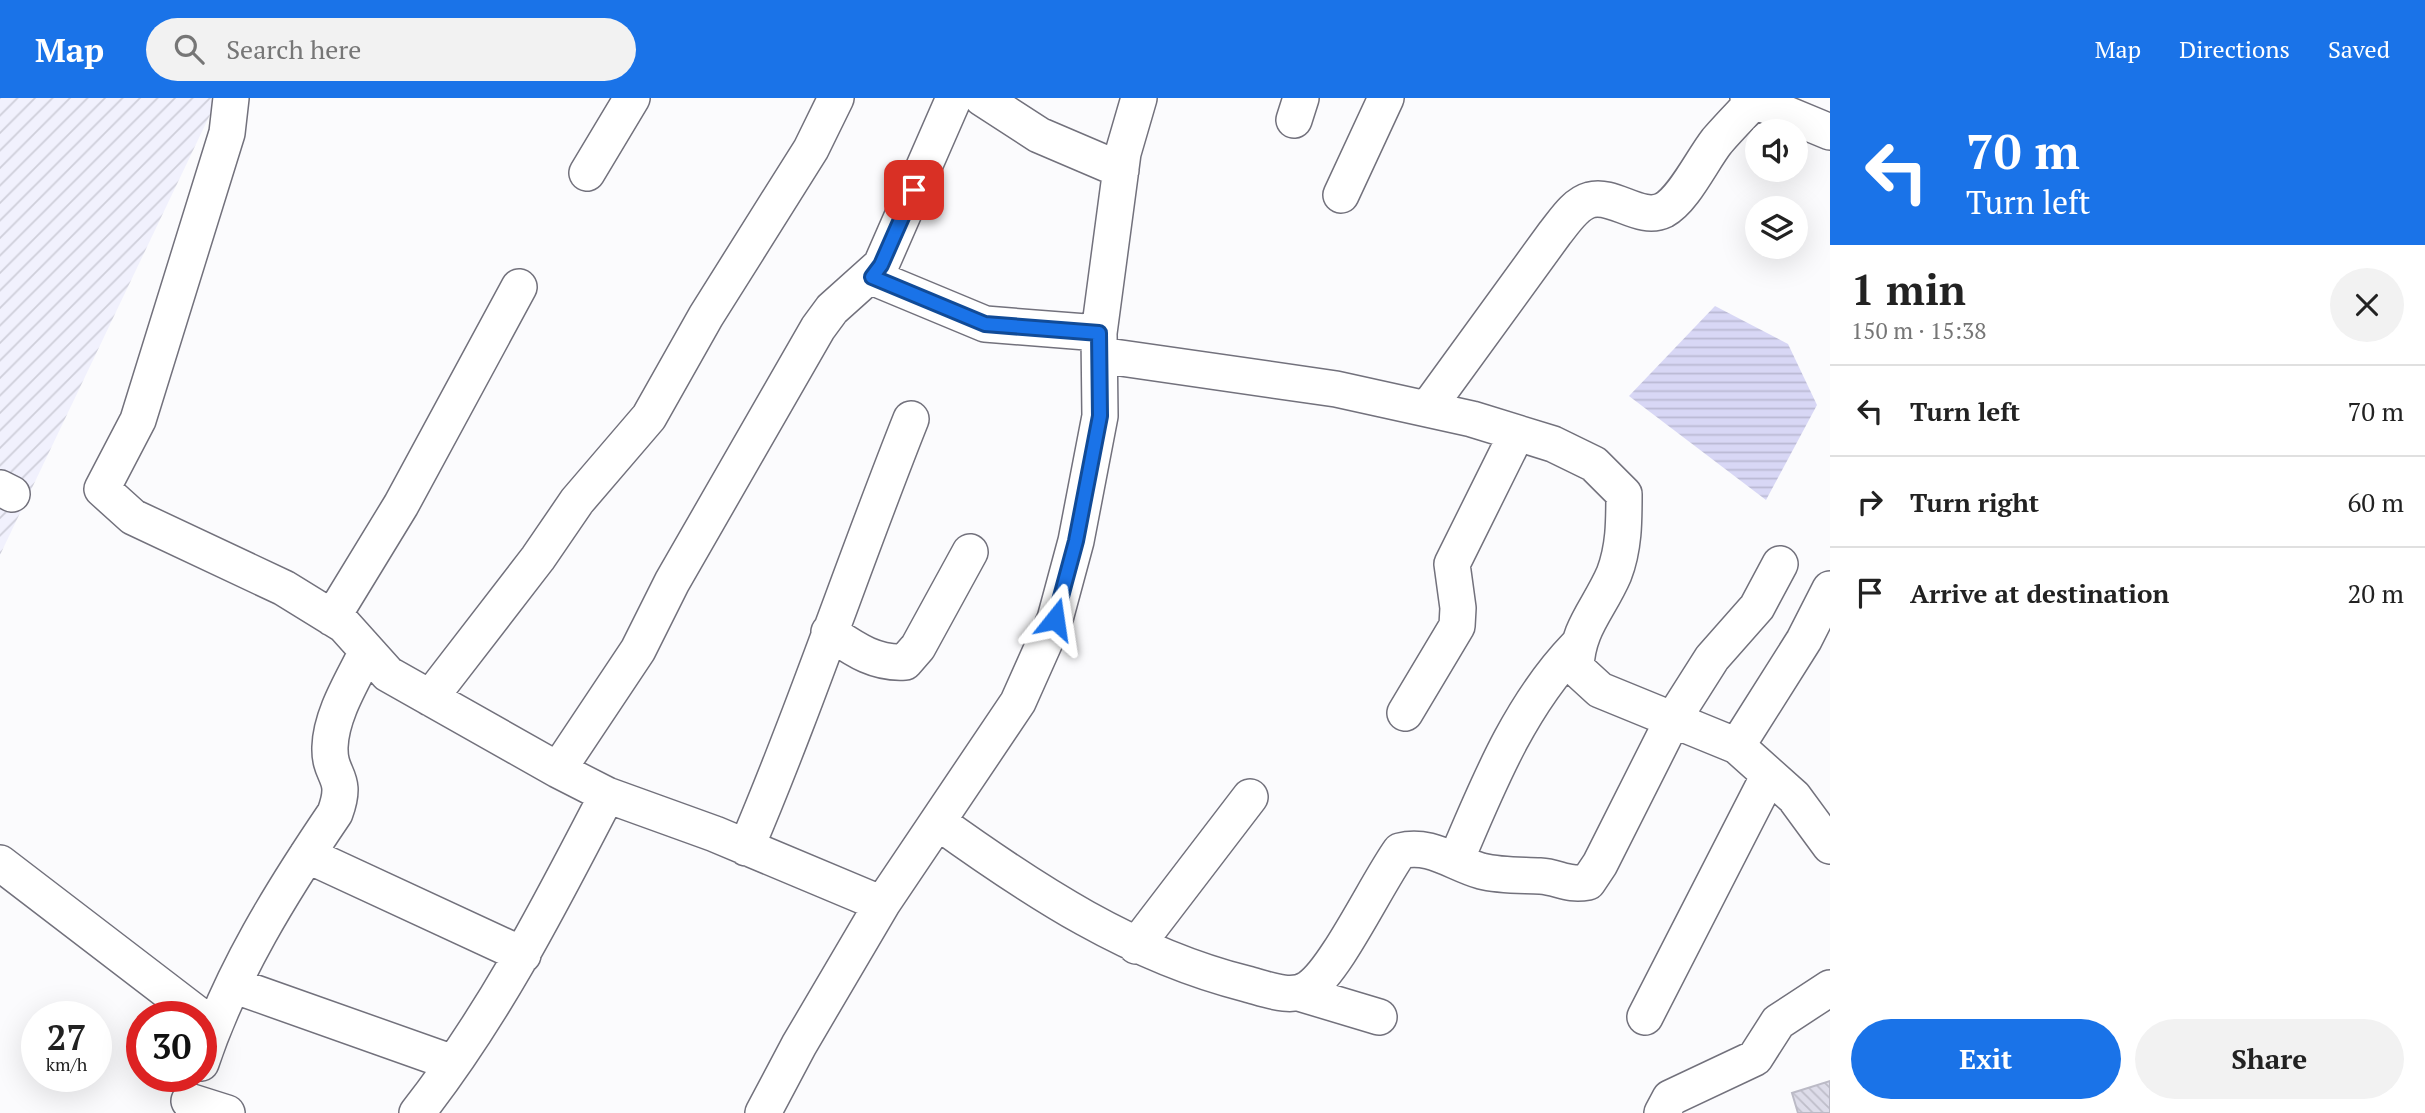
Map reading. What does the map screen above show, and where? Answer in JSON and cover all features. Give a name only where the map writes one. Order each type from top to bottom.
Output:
[{"type":"street","points":[[231,98],[227,133],[138,420],[102,489],[133,517],[284,588],[344,625],[388,674],[558,770],[607,795],[883,904]]},
{"type":"street","points":[[587,173],[632,98]]},
{"type":"street","points":[[430,698],[538,558],[577,501],[649,417],[706,316],[811,149],[836,98]]},
{"type":"street","points":[[558,770],[638,650],[679,570],[818,328],[832,309],[872,277],[890,246],[954,98]]},
{"type":"street","points":[[982,98],[1039,135],[1121,170]]},
{"type":"street","points":[[763,1113],[799,1045],[883,904],[1017,702],[1055,619],[1076,541],[1100,416],[1099,344],[1121,170],[1139,98]]},
{"type":"street","points":[[1341,195],[1386,98]]},
{"type":"street","points":[[1427,409],[1555,233],[1578,207],[1591,200],[1602,199],[1651,213],[1663,210],[1674,202],[1751,99],[1830,132]]},
{"type":"street","points":[[872,277],[985,324],[1427,409],[1553,444],[1594,464],[1624,494],[1624,541],[1613,575],[1577,646],[1548,676],[1498,761],[1456,860]]},
{"type":"street","points":[[332,618],[401,505],[519,287]]},
{"type":"street","points":[[746,848],[792,740],[829,632],[911,419]]},
{"type":"street","points":[[1405,713],[1457,626],[1458,608],[1452,564],[1517,433]]},
{"type":"street","points":[[829,632],[865,655],[888,663],[905,662],[918,647],[970,552]]},
{"type":"street","points":[[1299,993],[1311,987],[1327,968],[1400,851],[1415,847],[1501,875],[1543,876],[1572,885],[1588,882],[1600,864],[1672,721],[1712,658],[1757,607],[1780,564]]},
{"type":"street","points":[[1737,746],[1804,640],[1830,589]]},
{"type":"street","points":[[1577,646],[1576,668],[1600,690],[1737,746],[1824,825]]},
{"type":"street","points":[[217,1005],[233,985],[250,949],[335,813],[342,794],[341,778],[330,762],[330,743],[336,715],[367,651]]},
{"type":"street","points":[[1645,1017],[1769,775]]},
{"type":"street","points":[[417,1113],[523,955],[607,795]]},
{"type":"street","points":[[1136,946],[1250,796]]},
{"type":"street","points":[[938,822],[1021,882],[1136,946],[1216,976],[1277,992],[1299,993],[1379,1017]]},
{"type":"street","points":[[307,855],[523,955]]},
{"type":"street","points":[[0,863],[180,1001]]},
{"type":"street","points":[[233,985],[453,1063]]},
{"type":"street","points":[[1662,1113],[1670,1098],[1755,1058],[1778,1022],[1830,988]]},
{"type":"street","points":[[190,1097],[227,1113]]},
{"type":"shaded area","points":[[0,98],[218,98],[0,555]]},
{"type":"water","points":[[1715,306],[1788,344],[1817,405],[1766,500],[1629,396]]},
{"type":"building","points":[[1830,1081],[1830,1113],[1798,1113],[1792,1093]]},
{"type":"route","points":[[914,190],[881,265],[872,277],[941,308],[985,324],[1099,333],[1100,416],[1076,541],[1055,619]]}]
